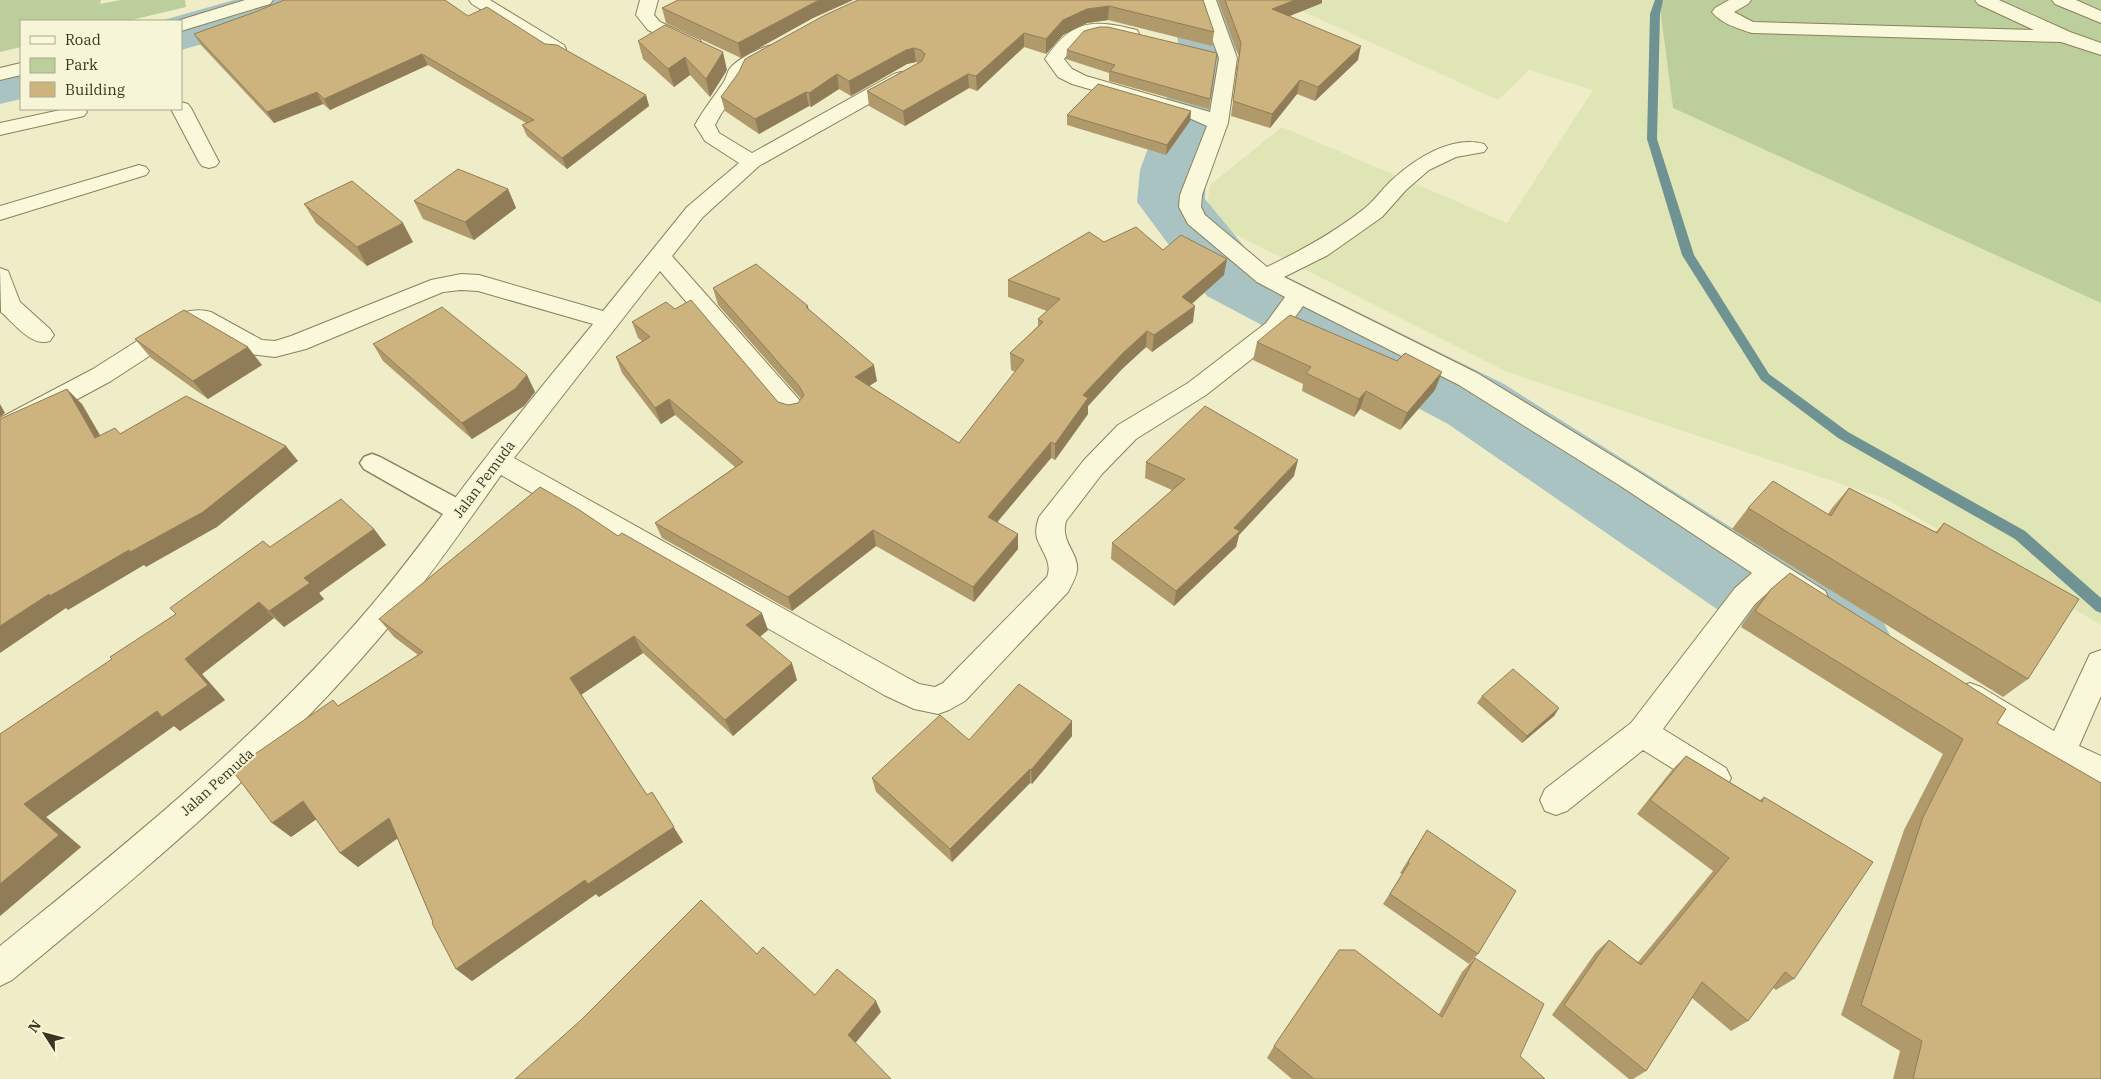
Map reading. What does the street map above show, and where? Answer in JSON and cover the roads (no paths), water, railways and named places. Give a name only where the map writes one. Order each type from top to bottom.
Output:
[{"type":"street","points":[[182,26],[264,0]]},
{"type":"street","points":[[478,0],[557,49]]},
{"type":"street","points":[[649,0],[644,15],[654,26],[706,50]]},
{"type":"street","points":[[1206,0],[1217,57],[1207,118],[1190,195],[1190,207],[1196,219],[1265,277],[1296,299],[1468,379],[1628,478],[1759,583],[1831,609]]},
{"type":"street","points":[[1742,0],[1721,12],[1745,25],[1752,26],[2064,36]]},
{"type":"street","points":[[1984,0],[2064,36],[2101,49]]},
{"type":"street","points":[[2060,0],[2101,18]]},
{"type":"street","points":[[1146,38],[1108,28],[1090,28],[1077,33],[1054,59],[1065,73],[1079,80],[1207,118]]},
{"type":"street","points":[[752,162],[712,137],[705,125],[711,112],[728,91],[733,63],[794,38]]},
{"type":"street","points":[[0,74],[20,69]]},
{"type":"street","name":"Jalan Pemuda","points":[[0,968],[104,883],[266,738],[325,677],[380,616],[424,561],[497,461],[607,320],[695,212],[752,162],[915,70]]},
{"type":"street","points":[[182,110],[209,162]]},
{"type":"street","points":[[0,130],[77,112]]},
{"type":"street","points":[[1265,277],[1320,250],[1374,212],[1398,185],[1422,166],[1451,151],[1477,148]]},
{"type":"street","points":[[0,212],[139,171]]},
{"type":"street","points":[[659,256],[793,410]]},
{"type":"street","points":[[0,276],[4,308],[42,335]]},
{"type":"street","points":[[0,430],[102,375],[189,320],[203,318],[258,348],[275,349],[298,343],[439,285],[461,282],[479,283],[607,320]]},
{"type":"street","points":[[497,461],[895,686],[914,696],[938,701],[954,692],[1058,584],[1063,572],[1063,565],[1052,538],[1050,528],[1053,517],[1093,467],[1127,432],[1197,389],[1274,329],[1296,299]]},
{"type":"street","points":[[1556,800],[1642,733],[1759,583]]},
{"type":"street","points":[[2060,752],[2101,663]]},
{"type":"street","points":[[1950,683],[2060,752],[2101,772]]},
{"type":"street","points":[[1642,733],[1737,791]]},
{"type":"lane","points":[[372,463],[459,511]]},
{"type":"waterway","points":[[182,33],[296,0]]},
{"type":"waterway","points":[[1195,0],[1207,41],[1207,70],[1173,170],[1171,202],[1232,279],[1476,404],[1758,590],[1847,642]]},
{"type":"waterway","points":[[1659,0],[1655,14],[1652,139],[1688,255],[1765,377],[1843,435],[2020,535],[2101,607]]},
{"type":"waterway","points":[[0,86],[20,80]]}]
